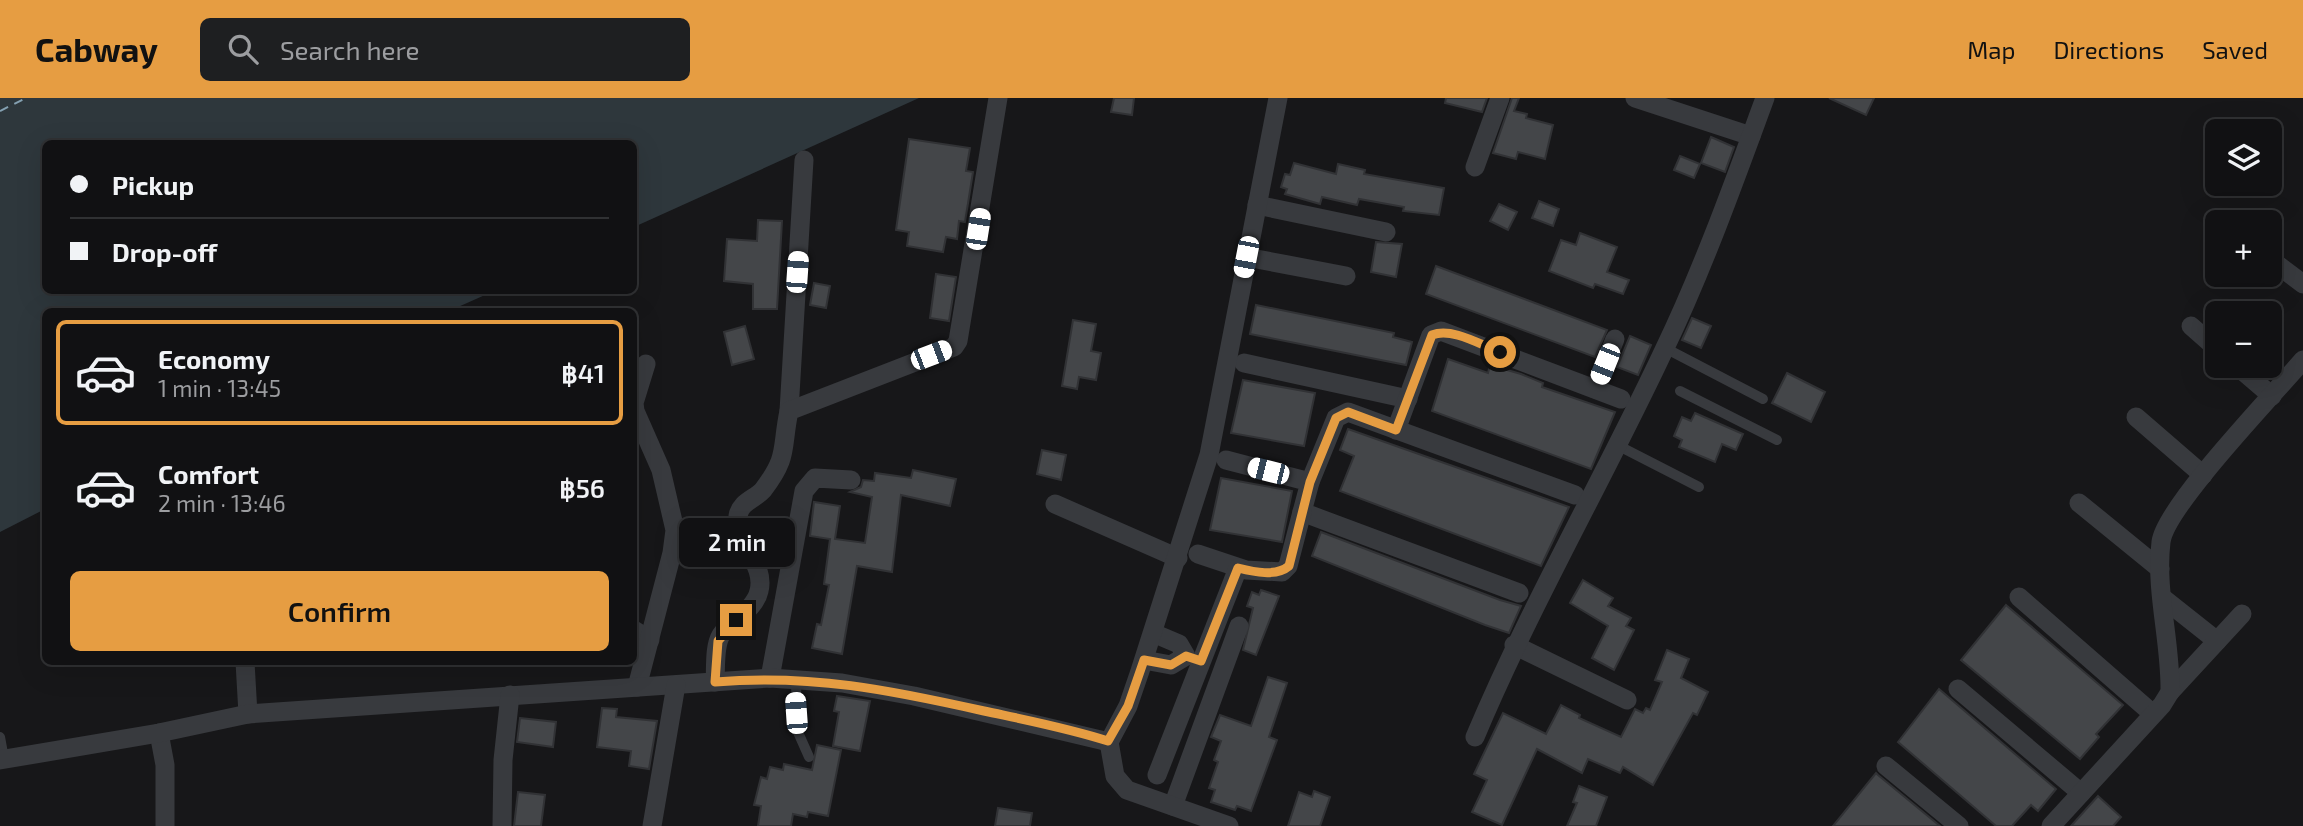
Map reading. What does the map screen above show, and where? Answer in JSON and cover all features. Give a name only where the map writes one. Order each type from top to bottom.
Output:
[{"type":"street","points":[[789,411],[954,347],[958,341],[998,98]]},
{"type":"street","points":[[1229,826],[1127,790],[1119,784],[1108,741],[1128,706],[1178,558],[1209,455],[1278,98]]},
{"type":"street","points":[[1475,167],[1500,98]]},
{"type":"street","points":[[1635,98],[1751,136]]},
{"type":"street","points":[[1475,737],[1514,645],[1617,445],[1657,379],[1665,348],[1765,98]]},
{"type":"street","points":[[715,682],[721,634],[750,606],[759,591],[759,573],[743,543],[738,513],[742,506],[761,492],[783,459],[789,411],[804,160]]},
{"type":"street","points":[[1257,205],[1386,232]]},
{"type":"street","points":[[1246,257],[1346,276]]},
{"type":"street","points":[[2282,267],[2303,284]]},
{"type":"street","points":[[2191,326],[2205,338]]},
{"type":"street","points":[[1396,430],[1432,335],[1441,331],[1620,399]]},
{"type":"street","points":[[1595,389],[1615,339]]},
{"type":"street","points":[[2170,692],[2160,569],[2161,538],[2203,475],[2303,360]]},
{"type":"street","points":[[1244,363],[1408,399]]},
{"type":"street","points":[[637,393],[646,364]]},
{"type":"street","points":[[2251,378],[2272,396]]},
{"type":"street","points":[[1198,554],[1238,568],[1264,573],[1282,572],[1289,566],[1310,482],[1336,418],[1348,412],[1575,495]]},
{"type":"street","points":[[637,416],[661,470],[675,530],[673,553],[642,635],[637,687]]},
{"type":"street","points":[[2136,417],[2203,475]]},
{"type":"street","points":[[1226,460],[1310,482]]},
{"type":"street","points":[[770,678],[804,491],[815,478],[851,480]]},
{"type":"street","points":[[2079,503],[2160,569]]},
{"type":"street","points":[[1055,504],[1178,558]]},
{"type":"street","points":[[1302,512],[1519,593]]},
{"type":"street","points":[[1157,775],[1194,659],[1238,568]]},
{"type":"street","points":[[2019,597],[2153,714]]},
{"type":"street","points":[[2164,599],[2217,641]]},
{"type":"street","points":[[2051,826],[2242,614]]},
{"type":"street","points":[[1173,806],[1239,626]]},
{"type":"street","points":[[1153,633],[1179,644],[1194,659]]},
{"type":"street","points":[[1514,645],[1628,700]]},
{"type":"street","points":[[1144,660],[1171,665],[1194,659]]},
{"type":"street","points":[[245,665],[248,713]]},
{"type":"street","points":[[2,759],[159,733],[248,713],[770,678],[796,678],[914,696],[1108,741]]},
{"type":"street","points":[[652,826],[676,685]]},
{"type":"street","points":[[1958,690],[2081,793]]},
{"type":"street","points":[[502,826],[503,760],[510,695]]},
{"type":"street","points":[[159,733],[164,765],[161,825]]},
{"type":"street","points":[[1886,766],[1959,826]]},
{"type":"lane","points":[[1665,348],[1763,400]]},
{"type":"lane","points":[[1680,391],[1777,440]]},
{"type":"lane","points":[[1617,445],[1699,487]]},
{"type":"lane","points":[[796,678],[797,730],[809,757]]},
{"type":"lane","points":[[0,737],[2,759]]},
{"type":"shaded area","points":[[0,98],[919,98],[637,226],[637,140],[42,140],[42,294],[487,294],[456,308],[42,308],[42,511],[0,532]]},
{"type":"building","points":[[1114,98],[1134,98],[1132,115],[1111,112]]},
{"type":"building","points":[[1446,98],[1487,98],[1482,112],[1445,103]]},
{"type":"building","points":[[1512,98],[1519,98],[1514,111],[1527,114],[1526,118],[1553,125],[1545,159],[1518,152],[1516,159],[1493,153]]},
{"type":"building","points":[[1829,98],[1874,98],[1866,115]]},
{"type":"building","points":[[1711,137],[1734,147],[1725,172],[1701,163]]},
{"type":"building","points":[[909,139],[970,148],[966,171],[973,172],[965,222],[959,221],[957,239],[946,237],[943,252],[907,246],[909,232],[896,230]]},
{"type":"building","points":[[1680,156],[1700,164],[1694,178],[1674,170]]},
{"type":"building","points":[[1294,163],[1336,174],[1338,164],[1365,170],[1364,174],[1444,188],[1439,215],[1403,211],[1404,207],[1359,199],[1357,205],[1322,197],[1320,204],[1285,194],[1287,189],[1281,187],[1285,174],[1290,175]]},
{"type":"building","points":[[1539,201],[1559,209],[1553,226],[1532,218]]},
{"type":"building","points":[[1499,204],[1517,212],[1508,230],[1490,221]]},
{"type":"building","points":[[758,220],[782,221],[777,309],[753,309],[753,284],[724,281],[727,239],[757,241]]},
{"type":"building","points":[[1580,233],[1617,247],[1607,272],[1629,280],[1623,294],[1595,284],[1593,288],[1549,271],[1561,240],[1576,245]]},
{"type":"building","points":[[1376,242],[1402,244],[1396,277],[1371,272]]},
{"type":"building","points":[[1436,266],[1607,330],[1595,357],[1426,294]]},
{"type":"building","points":[[936,274],[956,277],[949,321],[930,318]]},
{"type":"building","points":[[814,283],[830,286],[826,308],[810,305]]},
{"type":"building","points":[[1256,305],[1394,333],[1393,337],[1412,342],[1406,365],[1250,334]]},
{"type":"building","points":[[1692,318],[1711,326],[1701,348],[1682,340]]},
{"type":"building","points":[[1073,320],[1096,324],[1091,351],[1101,353],[1096,380],[1079,377],[1077,389],[1062,386]]},
{"type":"building","points":[[745,326],[754,359],[732,365],[724,332]]},
{"type":"building","points":[[1630,336],[1651,345],[1638,375],[1617,367]]},
{"type":"building","points":[[1448,359],[1488,373],[1490,365],[1521,374],[1543,383],[1542,387],[1615,412],[1591,469],[1432,411]]},
{"type":"building","points":[[1787,373],[1825,392],[1811,422],[1772,403]]},
{"type":"building","points":[[1243,380],[1315,393],[1304,446],[1231,433]]},
{"type":"building","points":[[1695,413],[1743,434],[1736,450],[1722,444],[1715,462],[1679,447],[1682,440],[1674,436],[1682,417],[1691,421]]},
{"type":"building","points":[[1348,429],[1569,507],[1541,566],[1340,491],[1354,456],[1340,450]]},
{"type":"building","points":[[1042,450],[1066,455],[1061,480],[1037,474]]},
{"type":"building","points":[[913,470],[956,479],[950,506],[901,495],[892,572],[857,566],[842,654],[812,648],[817,624],[821,625],[829,585],[824,584],[830,539],[810,536],[814,502],[840,506],[835,539],[865,543],[872,497],[850,492],[861,487],[863,480],[874,481],[875,473],[911,478]]},
{"type":"building","points":[[1221,478],[1292,491],[1282,542],[1210,530]]},
{"type":"building","points":[[1321,532],[1521,606],[1509,633],[1312,556]]},
{"type":"building","points":[[1583,580],[1613,598],[1608,606],[1631,618],[1626,626],[1634,630],[1614,670],[1592,658],[1608,626],[1570,603]]},
{"type":"building","points":[[1261,590],[1279,596],[1256,655],[1243,650],[1253,608],[1247,606],[1252,592],[1259,595]]},
{"type":"building","points":[[2006,605],[2123,705],[2096,734],[2099,737],[2080,759],[1961,660]]},
{"type":"building","points":[[1667,650],[1689,659],[1681,678],[1708,692],[1697,715],[1693,713],[1653,785],[1623,767],[1620,773],[1588,759],[1582,773],[1537,749],[1502,825],[1472,812],[1487,780],[1474,774],[1503,713],[1546,734],[1561,705],[1580,715],[1579,718],[1621,737],[1635,709],[1643,713],[1646,708],[1650,710],[1662,682],[1655,680]]},
{"type":"building","points":[[1268,677],[1287,683],[1269,737],[1277,740],[1251,811],[1237,806],[1235,810],[1211,802],[1215,790],[1209,788],[1218,762],[1214,760],[1221,741],[1211,737],[1220,715],[1251,726]]},
{"type":"building","points":[[1939,689],[2056,789],[2038,811],[2031,805],[2012,826],[1996,826],[1898,742]]},
{"type":"building","points":[[837,696],[870,701],[860,751],[833,746],[839,712],[834,711]]},
{"type":"building","points":[[602,708],[617,709],[616,717],[657,721],[649,769],[629,766],[631,751],[597,747]]},
{"type":"building","points":[[520,718],[556,722],[553,747],[517,742]]},
{"type":"building","points":[[817,745],[841,750],[828,816],[808,812],[807,817],[793,814],[791,826],[758,826],[761,806],[754,805],[761,777],[767,779],[770,767],[783,770],[784,764],[812,770]]},
{"type":"building","points":[[1876,773],[1878,775],[1940,826],[1833,826]]},
{"type":"building","points":[[1579,786],[1607,797],[1596,826],[1567,826],[1577,803],[1573,802]]},
{"type":"building","points":[[1314,791],[1330,797],[1320,826],[1288,826],[1299,792],[1312,797]]},
{"type":"building","points":[[518,792],[545,795],[541,826],[514,826]]},
{"type":"building","points":[[2098,796],[2121,817],[2113,826],[2071,826]]},
{"type":"building","points":[[998,808],[1032,813],[1030,826],[995,826]]},
{"type":"ferry route","points":[[0,111],[26,98]]},
{"type":"route","points":[[736,620],[721,634],[718,641],[715,682],[770,678],[842,683],[939,701],[1108,741],[1128,706],[1144,660],[1171,665],[1186,656],[1201,661],[1238,568],[1264,573],[1282,572],[1289,566],[1310,482],[1336,418],[1348,412],[1396,430],[1432,335],[1441,331],[1500,352]]}]
